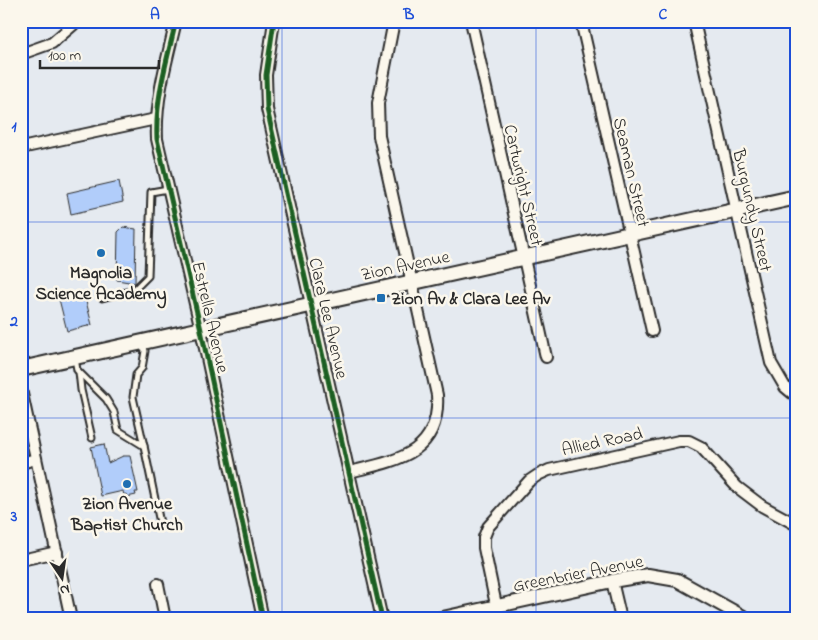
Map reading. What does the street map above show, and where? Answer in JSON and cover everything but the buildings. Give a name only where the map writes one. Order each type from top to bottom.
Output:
[{"type":"main road","name":"Zion Avenue","points":[[21,369],[797,197]]},
{"type":"street","points":[[21,54],[52,43],[74,21]]},
{"type":"street","name":"Estrella Avenue","points":[[176,21],[157,100],[157,139],[264,619]]},
{"type":"street","name":"Clara Lee Avenue","points":[[274,21],[266,74],[267,109],[382,619]]},
{"type":"street","points":[[349,472],[393,461],[407,455],[425,440],[436,419],[437,395],[379,136],[378,104],[394,21]]},
{"type":"street","name":"Cartwright Street","points":[[471,21],[546,357]]},
{"type":"street","name":"Seaman Street","points":[[581,21],[652,331]]},
{"type":"street","name":"Burgundy Street","points":[[694,21],[771,363],[785,387],[797,397]]},
{"type":"street","points":[[21,148],[156,120]]},
{"type":"street","points":[[21,389],[71,619]]},
{"type":"street","name":"Allied Road","points":[[497,612],[484,548],[486,532],[529,481],[549,470],[679,441],[688,441],[701,447],[737,487],[762,506],[797,525]]},
{"type":"street","points":[[21,463],[36,459]]},
{"type":"street","points":[[21,560],[57,552]]},
{"type":"street","name":"Greenbrier Avenue","points":[[438,619],[497,612],[612,581],[648,575],[676,580],[747,619]]},
{"type":"street","points":[[612,581],[621,619]]},
{"type":"street","points":[[158,584],[165,619]]},
{"type":"lane","points":[[102,298],[134,290],[148,276],[151,192],[168,189]]},
{"type":"lane","points":[[143,342],[145,351],[142,368],[136,375],[133,397],[160,523]]},
{"type":"lane","points":[[75,358],[92,438]]},
{"type":"lane","points":[[79,372],[106,399],[114,412],[118,430],[144,446]]},
{"type":"cycle path","points":[[176,21],[160,94],[157,139],[201,330],[263,619]]},
{"type":"cycle path","points":[[274,21],[266,75],[267,109],[382,619]]},
{"type":"place","name":"Magnolia Science Academy","points":[[101,253]]},
{"type":"place","name":"Zion Av & Clara Lee Av","points":[[381,298]]},
{"type":"place","name":"Zion Avenue Baptist Church","points":[[127,484]]}]
